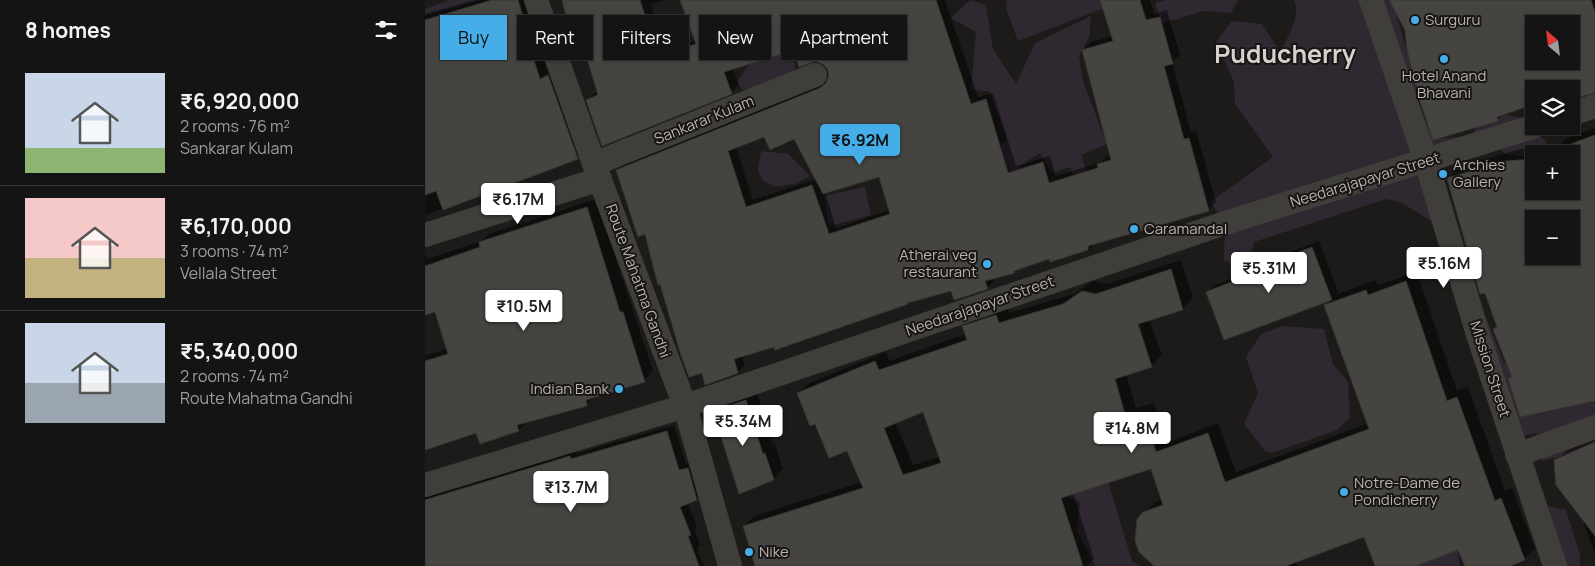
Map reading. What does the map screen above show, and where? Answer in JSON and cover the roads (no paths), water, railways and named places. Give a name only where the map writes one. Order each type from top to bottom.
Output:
[{"type":"street","name":"Route Mahatma Gandhi","points":[[536,0],[597,172],[685,406],[730,566]]},
{"type":"street","name":"Mission Street","points":[[1371,0],[1426,161],[1479,338],[1555,566]]},
{"type":"street","name":"Sankarar Kulam","points":[[425,234],[597,172],[815,75]]},
{"type":"street","points":[[1580,111],[1595,106]]},
{"type":"street","name":"Needarajapayar Street","points":[[425,485],[685,406],[1225,224],[1525,129]]},
{"type":"street","points":[[1517,455],[1595,428]]},
{"type":"place","name":"Surguru","points":[[1415,20]]},
{"type":"place","name":"Hotel Anand Bhavani","points":[[1444,59]]},
{"type":"place","name":"Archies Gallery","points":[[1443,174]]},
{"type":"place","name":"Caramandal","points":[[1134,229]]},
{"type":"place","name":"Atherai veg restaurant","points":[[987,264]]},
{"type":"place","name":"Indian Bank","points":[[619,389]]},
{"type":"place","name":"Notre-Dame de Pondicherry","points":[[1344,492]]},
{"type":"place","name":"Nike","points":[[749,552]]},
{"type":"district","name":"Puducherry","points":[[1285,54]]}]
